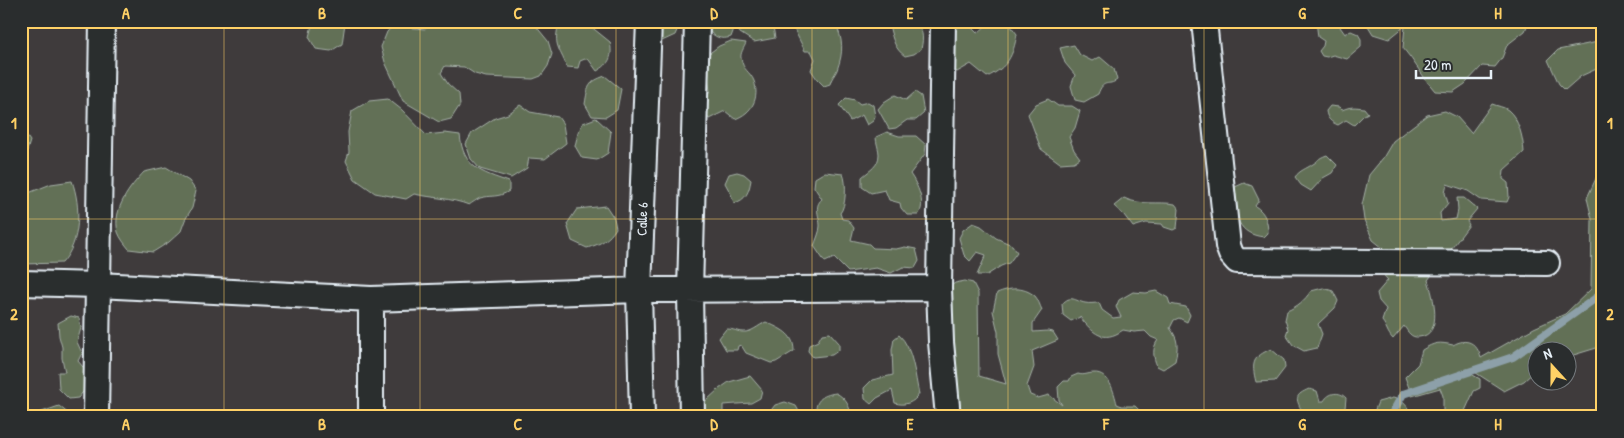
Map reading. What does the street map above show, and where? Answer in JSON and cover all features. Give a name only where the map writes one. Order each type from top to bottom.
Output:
[{"type":"street","points":[[96,417],[102,21]]},
{"type":"street","name":"Calle 6","points":[[642,417],[639,290],[648,21]]},
{"type":"street","points":[[692,417],[690,291],[697,21]]},
{"type":"street","points":[[943,21],[940,288],[941,342],[948,417]]},
{"type":"street","points":[[1204,21],[1228,246],[1231,254],[1237,261],[1547,263]]},
{"type":"street","points":[[21,282],[371,299],[639,290],[940,288]]},
{"type":"street","points":[[371,299],[371,417]]},
{"type":"green space","points":[[313,21],[344,21],[342,44],[331,51],[316,49],[309,37]]},
{"type":"green space","points":[[403,21],[412,28],[425,29],[432,24],[432,21],[468,23],[469,21],[530,22],[535,25],[548,41],[552,54],[548,66],[541,76],[533,79],[486,77],[475,74],[464,67],[445,66],[441,73],[448,84],[459,94],[460,105],[451,119],[439,122],[403,101],[385,62],[381,47],[387,32],[396,22]]},
{"type":"green space","points":[[584,21],[610,42],[610,59],[597,71],[589,60],[585,59],[580,61],[578,68],[567,67],[558,46],[557,37],[559,23]]},
{"type":"green space","points":[[644,21],[681,21],[675,35],[662,41],[651,40]]},
{"type":"green space","points":[[706,21],[772,21],[775,38],[754,42],[740,33],[735,26],[731,37],[719,38],[704,25]]},
{"type":"green space","points":[[798,21],[835,22],[840,34],[842,51],[837,70],[830,84],[824,86],[811,70],[815,59],[811,51],[805,51],[792,25]]},
{"type":"green space","points":[[896,21],[914,21],[919,27],[922,34],[922,44],[921,49],[914,54],[905,56],[893,41],[890,29]]},
{"type":"green space","points":[[992,21],[1007,21],[1017,34],[1014,49],[1005,65],[987,77],[971,64],[957,72],[943,61],[954,25],[967,23],[977,33]]},
{"type":"green space","points":[[1316,21],[1346,21],[1340,27],[1345,34],[1351,31],[1358,34],[1361,39],[1361,47],[1347,59],[1333,55],[1322,56],[1319,51],[1324,41],[1318,37]]},
{"type":"green space","points":[[1365,21],[1529,21],[1525,31],[1507,45],[1502,58],[1495,67],[1482,66],[1465,84],[1453,92],[1435,91],[1403,48],[1405,26],[1389,39],[1373,34]]},
{"type":"green space","points":[[731,41],[746,43],[741,58],[743,66],[754,81],[756,87],[755,99],[746,113],[735,119],[725,111],[709,119],[703,110],[704,98],[710,91],[707,68],[703,58],[719,46]]},
{"type":"green space","points":[[1603,41],[1603,66],[1581,76],[1565,90],[1559,84],[1548,60],[1558,50]]},
{"type":"green space","points":[[1074,45],[1080,55],[1092,61],[1100,57],[1114,69],[1117,80],[1104,84],[1098,94],[1084,102],[1075,100],[1071,86],[1075,75],[1065,63],[1060,48]]},
{"type":"green space","points":[[605,76],[621,89],[617,110],[606,117],[592,116],[585,104],[588,89],[595,80]]},
{"type":"green space","points":[[915,92],[921,96],[924,113],[916,120],[907,120],[896,128],[889,129],[878,109],[884,102],[895,95],[906,100]]},
{"type":"green space","points":[[846,98],[855,100],[860,104],[868,102],[873,105],[875,116],[873,121],[867,125],[862,115],[850,121],[839,105]]},
{"type":"green space","points":[[388,99],[402,110],[426,135],[445,133],[460,135],[465,155],[469,162],[490,175],[509,182],[509,191],[498,196],[480,198],[469,205],[449,199],[414,194],[406,199],[375,193],[355,179],[346,161],[349,152],[348,132],[352,111],[369,101]]},
{"type":"green space","points":[[1048,99],[1058,106],[1072,106],[1080,111],[1075,128],[1069,137],[1074,150],[1080,158],[1074,162],[1060,163],[1041,149],[1028,114],[1036,104]]},
{"type":"green space","points":[[1492,104],[1506,109],[1512,114],[1518,124],[1523,141],[1524,152],[1504,170],[1503,179],[1508,183],[1509,197],[1507,202],[1481,200],[1468,191],[1447,184],[1445,193],[1448,203],[1440,213],[1441,221],[1456,219],[1458,210],[1457,198],[1464,198],[1477,209],[1467,221],[1469,225],[1428,280],[1435,313],[1432,329],[1427,335],[1414,337],[1404,326],[1393,339],[1382,321],[1386,309],[1379,301],[1377,293],[1388,280],[1377,268],[1383,248],[1373,240],[1364,220],[1362,205],[1369,175],[1383,158],[1393,141],[1427,115],[1445,111],[1457,117],[1471,133]]},
{"type":"green space","points":[[520,105],[530,112],[558,117],[563,124],[566,143],[545,159],[529,158],[527,168],[511,178],[480,169],[471,159],[466,144],[472,133],[495,118],[508,114]]},
{"type":"green space","points":[[1330,106],[1339,107],[1342,110],[1351,107],[1364,108],[1368,113],[1354,125],[1346,120],[1338,125],[1327,116],[1326,111]]},
{"type":"green space","points":[[596,118],[611,132],[608,153],[597,160],[582,158],[575,146],[578,133],[583,123]]},
{"type":"green space","points":[[21,128],[30,141],[25,158],[21,162]]},
{"type":"green space","points":[[887,132],[899,136],[916,136],[926,145],[925,154],[910,174],[918,188],[922,205],[918,215],[907,215],[901,208],[900,203],[889,200],[885,190],[871,193],[862,187],[862,177],[874,167],[879,158],[876,137]]},
{"type":"green space","points":[[1327,155],[1337,165],[1332,173],[1323,178],[1311,191],[1301,185],[1295,177],[1301,171]]},
{"type":"green space","points":[[1603,163],[1603,346],[1576,354],[1576,340],[1526,340],[1526,379],[1524,381],[1504,391],[1473,371],[1471,374],[1480,379],[1480,388],[1474,391],[1465,411],[1467,414],[1481,417],[1443,417],[1443,396],[1440,388],[1412,396],[1405,377],[1418,364],[1422,350],[1430,345],[1437,343],[1453,345],[1463,342],[1471,343],[1477,349],[1481,358],[1534,328],[1565,314],[1591,289],[1592,219],[1587,198]]},
{"type":"green space","points":[[166,167],[189,181],[196,191],[192,208],[181,231],[169,242],[153,252],[129,249],[118,232],[117,223],[120,207],[133,184],[144,172]]},
{"type":"green space","points":[[737,172],[744,174],[751,180],[746,195],[734,203],[725,183],[729,174]]},
{"type":"green space","points":[[825,172],[843,174],[845,194],[844,205],[840,213],[842,219],[848,220],[854,228],[851,240],[869,244],[873,248],[896,249],[905,247],[916,249],[919,261],[915,268],[903,267],[891,273],[876,268],[848,272],[834,258],[825,262],[814,246],[820,228],[818,205],[822,199],[814,187],[815,178]]},
{"type":"green space","points":[[72,181],[77,201],[78,224],[73,245],[68,254],[62,263],[21,264],[21,196],[51,184]]},
{"type":"green space","points":[[1244,183],[1252,186],[1259,200],[1255,206],[1264,214],[1268,233],[1264,237],[1248,232],[1243,228],[1237,217],[1230,194],[1235,187]]},
{"type":"green space","points":[[1124,198],[1143,203],[1175,204],[1179,209],[1177,228],[1173,230],[1164,227],[1162,224],[1146,223],[1133,227],[1114,206]]},
{"type":"green space","points":[[606,206],[614,218],[616,228],[610,236],[600,243],[587,248],[572,241],[567,224],[577,209]]},
{"type":"green space","points":[[973,223],[981,226],[996,238],[1012,245],[1017,252],[1009,263],[987,275],[977,275],[986,255],[977,252],[970,261],[964,255],[959,238],[963,230]]},
{"type":"green space","points":[[965,281],[973,283],[978,293],[979,376],[1006,384],[998,354],[998,332],[993,311],[997,293],[1011,289],[1021,289],[1035,296],[1042,310],[1033,323],[1033,332],[1053,332],[1058,340],[1032,351],[1034,367],[1027,386],[1030,395],[1038,398],[1049,395],[1062,405],[1059,400],[1058,387],[1064,381],[1069,381],[1071,377],[1078,374],[1099,374],[1104,376],[1110,384],[1117,404],[1135,406],[1144,417],[957,417],[947,289],[955,283]]},
{"type":"green space","points":[[1323,288],[1333,291],[1338,301],[1335,308],[1318,324],[1322,334],[1317,348],[1304,351],[1293,345],[1286,335],[1288,329],[1285,320],[1287,311],[1306,298],[1311,291]]},
{"type":"green space","points":[[1156,291],[1168,298],[1170,304],[1186,307],[1190,315],[1187,322],[1179,318],[1174,320],[1170,328],[1176,340],[1176,356],[1175,361],[1163,369],[1157,366],[1154,356],[1154,349],[1158,340],[1151,337],[1145,331],[1123,330],[1110,336],[1104,336],[1094,332],[1080,317],[1071,321],[1063,315],[1062,304],[1068,299],[1073,299],[1087,303],[1099,303],[1102,310],[1113,318],[1121,317],[1116,307],[1119,300],[1133,292],[1146,293]]},
{"type":"green space","points":[[71,316],[79,318],[81,328],[77,342],[82,353],[78,361],[88,373],[87,387],[78,398],[69,399],[59,389],[58,372],[65,372],[58,323]]},
{"type":"green space","points":[[766,322],[785,332],[792,340],[794,351],[776,362],[771,363],[746,353],[741,345],[738,346],[737,350],[726,350],[719,338],[726,329],[746,332]]},
{"type":"green space","points":[[830,333],[839,343],[839,350],[832,355],[813,357],[808,351],[809,345],[818,341],[822,334]]},
{"type":"green space","points":[[899,335],[904,340],[910,354],[919,394],[912,402],[898,404],[895,403],[892,390],[877,398],[871,404],[865,399],[864,388],[872,380],[893,375],[892,350],[894,339]]},
{"type":"green space","points":[[1271,349],[1284,360],[1285,368],[1275,381],[1256,382],[1255,361],[1260,355]]},
{"type":"green space","points":[[750,376],[762,390],[760,398],[751,403],[723,405],[723,417],[690,417],[699,403],[707,400],[729,382]]},
{"type":"green space","points":[[1309,389],[1317,391],[1320,401],[1324,401],[1332,394],[1341,394],[1346,398],[1345,408],[1333,417],[1321,417],[1317,411],[1302,411],[1297,400],[1301,393]]},
{"type":"green space","points":[[836,393],[847,403],[852,417],[816,417],[817,403],[826,395]]},
{"type":"green space","points":[[1393,398],[1405,404],[1411,417],[1372,417],[1378,402]]},
{"type":"green space","points":[[785,402],[796,406],[802,417],[766,417],[775,405]]},
{"type":"green space","points":[[59,406],[70,415],[69,417],[33,417],[33,415]]},
{"type":"waterway","points":[[1390,417],[1403,394],[1513,357],[1603,293]]}]
